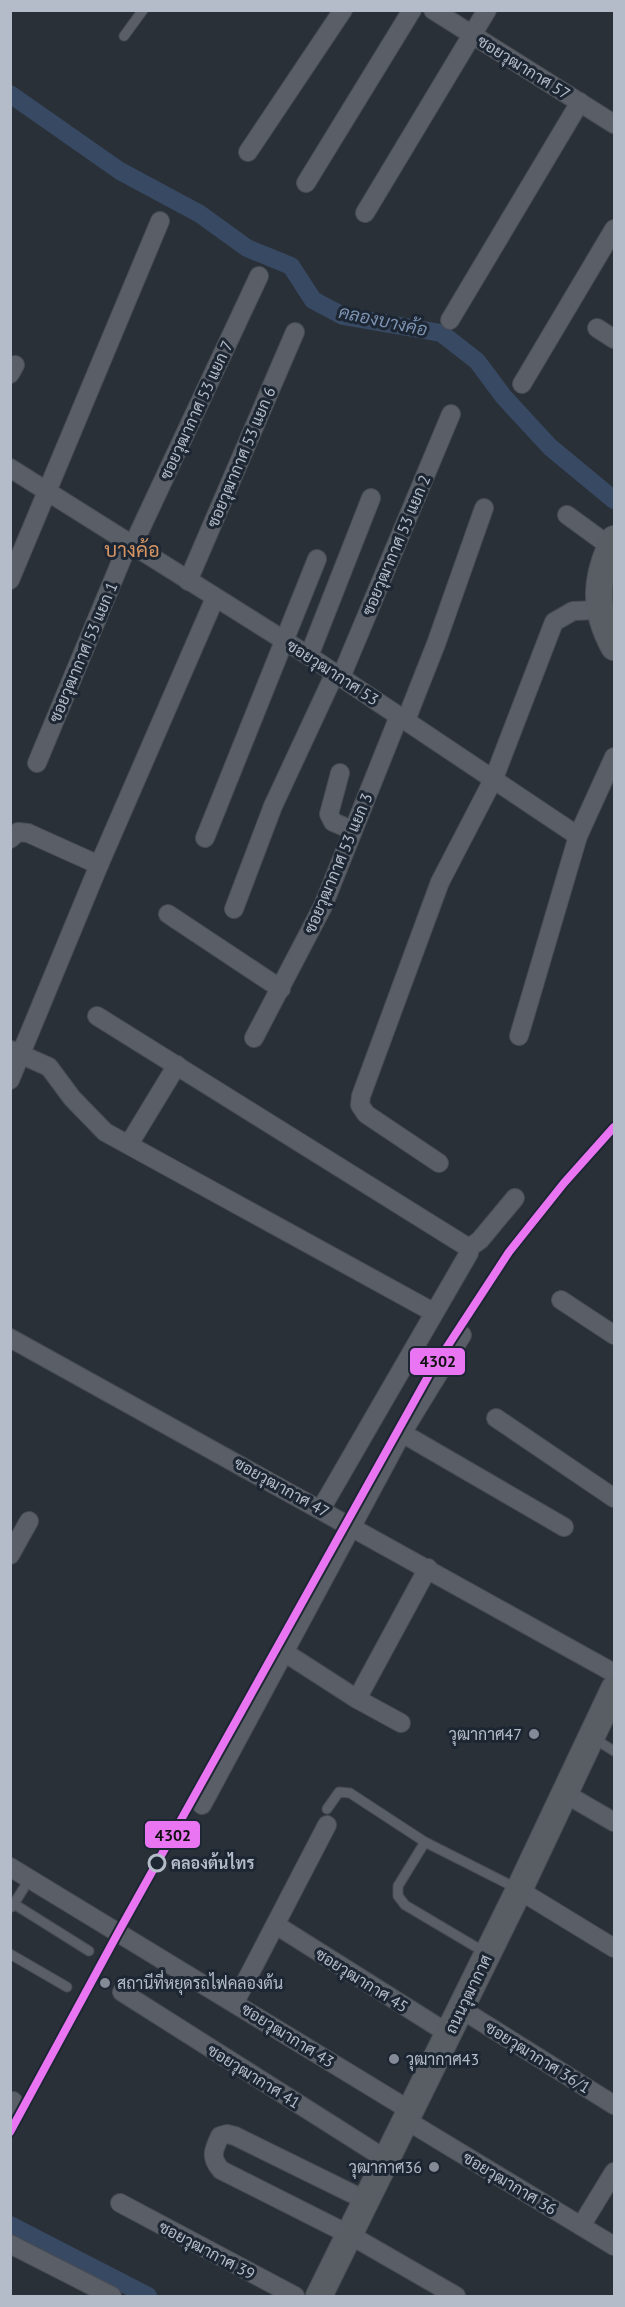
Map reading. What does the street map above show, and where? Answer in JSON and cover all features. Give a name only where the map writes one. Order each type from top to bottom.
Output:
[{"type":"main road","points":[[613,543],[600,582],[598,610],[615,647]]},
{"type":"main road","name":"ถนนวุฒากาศ","points":[[319,2296],[449,2034],[615,1689]]},
{"type":"street","points":[[248,152],[343,10]]},
{"type":"street","points":[[306,183],[412,10]]},
{"type":"street","name":"ซอยวุฒากาศ 57","points":[[433,10],[615,124]]},
{"type":"street","points":[[365,213],[487,10]]},
{"type":"street","points":[[450,320],[580,102]]},
{"type":"street","points":[[10,580],[160,221]]},
{"type":"street","points":[[522,384],[615,229]]},
{"type":"street","name":"ซอยวุฒากาศ 53 แยก 7","points":[[131,543],[259,276]]},
{"type":"street","points":[[597,328],[615,339]]},
{"type":"street","name":"ซอยวุฒากาศ 53 แยก 6","points":[[188,581],[295,332]]},
{"type":"street","name":"ซอยวุฒากาศ 53 แยก 2","points":[[234,909],[273,806],[338,675],[451,414]]},
{"type":"street","name":"ซอยวุฒากาศ 53","points":[[10,468],[283,639],[578,836]]},
{"type":"street","points":[[309,656],[371,498]]},
{"type":"street","name":"ซอยวุฒากาศ 53 แยก 3","points":[[254,1038],[323,906],[352,830],[436,644],[484,508]]},
{"type":"street","points":[[567,515],[613,543]]},
{"type":"street","name":"ซอยวุฒากาศ 53 แยก 1","points":[[37,763],[131,543]]},
{"type":"street","points":[[205,838],[317,559]]},
{"type":"street","points":[[10,1080],[16,1053],[215,598]]},
{"type":"street","points":[[439,1163],[366,1114],[360,1105],[361,1096],[440,882],[494,778],[554,622],[573,611],[598,610]]},
{"type":"street","points":[[519,1036],[578,836],[615,757]]},
{"type":"street","points":[[340,773],[329,814],[333,822],[352,830]]},
{"type":"street","points":[[10,839],[18,832],[28,833],[99,865]]},
{"type":"street","points":[[168,914],[281,989]]},
{"type":"street","points":[[97,1016],[469,1248]]},
{"type":"street","points":[[16,1053],[49,1067],[72,1098],[105,1132],[434,1312]]},
{"type":"street","points":[[129,1144],[177,1065]]},
{"type":"street","points":[[321,1509],[469,1253],[469,1248],[480,1240],[515,1198]]},
{"type":"street","points":[[561,1300],[615,1335]]},
{"type":"street","points":[[202,1805],[402,1433],[462,1335]]},
{"type":"street","name":"ซอยวุฒากาศ 47","points":[[10,1338],[615,1673]]},
{"type":"street","points":[[496,1418],[615,1498]]},
{"type":"street","points":[[402,1433],[564,1527]]},
{"type":"street","points":[[10,1555],[28,1521]]},
{"type":"street","points":[[357,1699],[428,1568]]},
{"type":"street","points":[[284,1652],[357,1699],[401,1722]]},
{"type":"street","points":[[564,1793],[615,1821]]},
{"type":"street","points":[[235,2002],[276,1925],[327,1817]]},
{"type":"street","name":"ซอยวุฒากาศ 43","points":[[10,1867],[235,2002],[408,2116]]},
{"type":"street","points":[[519,1890],[615,1948]]},
{"type":"street","name":"ซอยวุฒากาศ 45","points":[[276,1925],[449,2034]]},
{"type":"street","name":"ซอยวุฒากาศ 41","points":[[122,1992],[387,2160]]},
{"type":"street","name":"ซอยวุฒากาศ 36/1","points":[[461,2009],[615,2105]]},
{"type":"street","name":"ซอยวุฒากาศ 36","points":[[408,2116],[615,2246]]},
{"type":"street","points":[[367,2202],[236,2136],[227,2134],[220,2136],[212,2152],[213,2162],[221,2170],[350,2235],[456,2296]]},
{"type":"street","points":[[581,2226],[615,2172]]},
{"type":"street","name":"ซอยวุฒากาศ 39","points":[[120,2203],[295,2296]]},
{"type":"street","points":[[10,2244],[112,2296]]},
{"type":"lane","points":[[124,36],[143,10]]},
{"type":"lane","points":[[591,1737],[615,1751]]},
{"type":"lane","points":[[327,1817],[339,1792],[350,1793],[425,1842],[519,1890]]},
{"type":"lane","points":[[425,1842],[398,1886],[398,1896],[405,1905],[488,1954]]},
{"type":"lane","points":[[30,1878],[12,1906],[89,1951]]},
{"type":"lane","points":[[10,1954],[67,1987]]},
{"type":"waterway","name":"คลองบางค้อ","points":[[10,94],[120,171],[200,214],[247,248],[291,266],[313,300],[343,316],[441,333],[477,361],[503,396],[550,447],[614,500]]},
{"type":"waterway","name":"คลองต้นไทร","points":[[10,2225],[148,2296]]},
{"type":"transit line","name":"4302","points":[[10,2132],[119,1931],[430,1373],[509,1252],[564,1183],[614,1127]]},
{"type":"place","name":"วุฒากาศ47","points":[[534,1734]]},
{"type":"place","name":"คลองต้นไทร","points":[[157,1863]]},
{"type":"place","name":"สถานีที่หยุดรถไฟคลองต้น","points":[[105,1983]]},
{"type":"place","name":"วุฒากาศ43","points":[[394,2059]]},
{"type":"place","name":"วุฒากาศ36","points":[[434,2167]]},
{"type":"district","name":"บางค้อ","points":[[132,550]]}]
